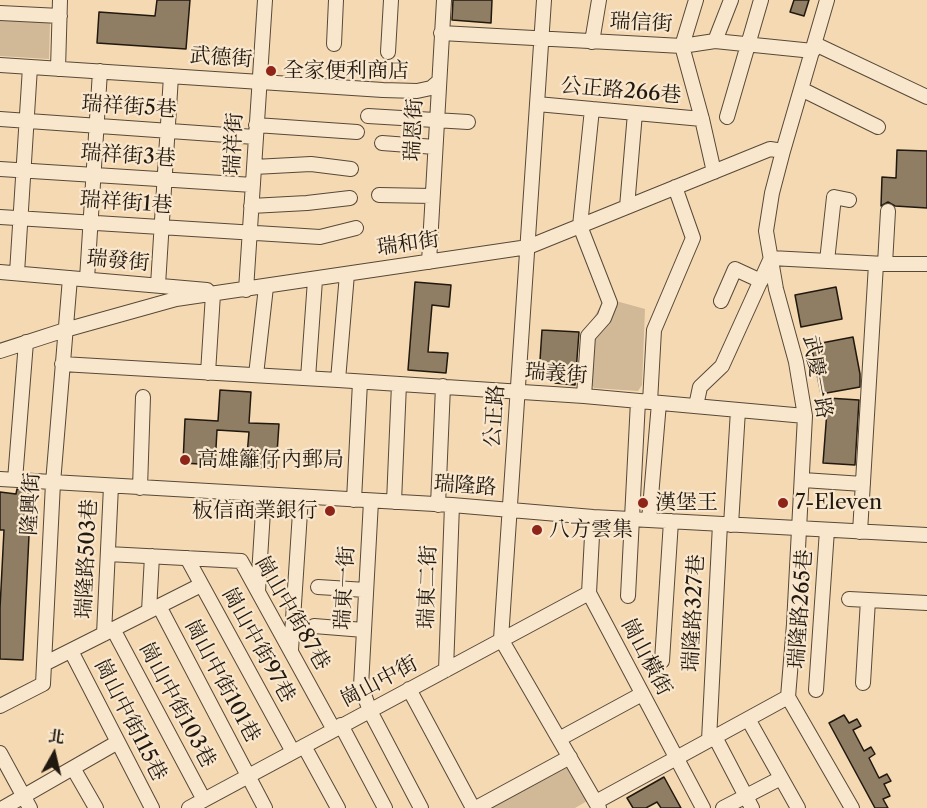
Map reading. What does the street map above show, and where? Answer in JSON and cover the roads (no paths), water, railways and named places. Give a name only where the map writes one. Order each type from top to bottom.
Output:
[{"type":"street","points":[[58,69],[60,0]]},
{"type":"street","name":"瑞祥街","points":[[240,291],[250,232],[265,0]]},
{"type":"street","points":[[334,44],[336,0]]},
{"type":"street","points":[[388,52],[391,0]]},
{"type":"street","name":"瑞恩街","points":[[429,262],[444,0]]},
{"type":"street","name":"公正路","points":[[501,639],[544,0]]},
{"type":"street","points":[[592,42],[599,0]]},
{"type":"street","points":[[696,0],[682,46],[715,41],[814,47],[927,97]]},
{"type":"street","points":[[715,41],[730,0]]},
{"type":"street","points":[[727,117],[761,0]]},
{"type":"street","name":"武慶一路","points":[[788,697],[803,480],[805,416],[795,362],[776,289],[766,231],[772,193],[783,151],[827,0]]},
{"type":"street","points":[[0,13],[60,16]]},
{"type":"street","name":"瑞信街","points":[[441,33],[682,46],[714,172]]},
{"type":"street","name":"武德街","points":[[0,65],[417,91],[431,88],[438,82]]},
{"type":"street","points":[[17,273],[30,67]]},
{"type":"street","points":[[87,279],[100,71]]},
{"type":"street","points":[[158,285],[171,76]]},
{"type":"street","points":[[801,89],[878,127]]},
{"type":"street","name":"公正路266巷","points":[[537,104],[702,119]]},
{"type":"street","points":[[585,396],[588,336],[604,318],[610,303],[580,226],[591,109]]},
{"type":"street","points":[[627,207],[635,113]]},
{"type":"street","points":[[368,116],[468,122]]},
{"type":"street","name":"瑞祥街5巷","points":[[0,119],[168,131],[357,132]]},
{"type":"street","points":[[382,143],[435,147]]},
{"type":"street","name":"瑞和街","points":[[0,351],[176,299],[528,247],[770,149],[783,151]]},
{"type":"street","points":[[254,167],[311,164],[351,169]]},
{"type":"street","name":"瑞祥街3巷","points":[[0,169],[253,185]]},
{"type":"street","points":[[628,596],[633,519],[649,402],[654,330],[693,238],[675,187]]},
{"type":"street","points":[[379,195],[432,196]]},
{"type":"street","points":[[827,261],[834,197],[849,200]]},
{"type":"street","points":[[251,206],[350,198]]},
{"type":"street","points":[[860,532],[880,264],[888,211]]},
{"type":"street","name":"瑞祥街1巷","points":[[0,217],[320,237],[356,228]]},
{"type":"street","points":[[696,406],[699,387],[722,366],[771,258],[880,264],[927,264]]},
{"type":"street","points":[[721,301],[735,269],[760,281]]},
{"type":"street","name":"瑞發街","points":[[0,272],[240,291]]},
{"type":"street","points":[[338,380],[347,274]]},
{"type":"street","name":"隆興街","points":[[2,700],[43,684],[53,483],[70,278]]},
{"type":"street","points":[[308,378],[315,280]]},
{"type":"street","points":[[256,375],[266,287]]},
{"type":"street","points":[[207,373],[213,294]]},
{"type":"street","points":[[15,480],[26,342]]},
{"type":"street","name":"瑞義街","points":[[62,364],[443,386],[805,416]]},
{"type":"street","points":[[354,500],[360,382]]},
{"type":"street","points":[[394,502],[399,384]]},
{"type":"street","name":"瑞東二街","points":[[443,386],[446,670]]},
{"type":"street","points":[[140,488],[143,397]]},
{"type":"street","points":[[649,402],[649,520]]},
{"type":"street","name":"瑞隆路327巷","points":[[712,738],[725,524],[738,410]]},
{"type":"street","name":"瑞隆路","points":[[0,479],[445,505],[593,517],[927,535]]},
{"type":"street","points":[[803,480],[862,484]]},
{"type":"street","name":"瑞隆路503巷","points":[[109,631],[108,554],[111,486]]},
{"type":"street","points":[[258,591],[264,495]]},
{"type":"street","points":[[291,651],[301,497]]},
{"type":"street","name":"瑞東一街","points":[[371,501],[361,686],[370,711],[421,808]]},
{"type":"street","points":[[589,593],[593,517]]},
{"type":"street","points":[[662,661],[671,521]]},
{"type":"street","name":"瑞隆路265巷","points":[[816,690],[827,530]]},
{"type":"street","name":"崗山中街87巷","points":[[108,554],[241,561],[291,651],[385,808]]},
{"type":"street","points":[[152,556],[154,608]]},
{"type":"street","name":"崗山中街97巷","points":[[187,558],[298,749],[338,808]]},
{"type":"street","points":[[44,664],[201,585]]},
{"type":"street","points":[[318,587],[366,590]]},
{"type":"street","name":"崗山中街","points":[[189,808],[209,802],[248,776],[589,593]]},
{"type":"street","name":"崗山橫街","points":[[589,593],[703,808]]},
{"type":"street","points":[[849,599],[927,603]]},
{"type":"street","points":[[862,683],[868,600]]},
{"type":"street","name":"崗山中街101巷","points":[[154,608],[265,808]]},
{"type":"street","points":[[314,626],[364,630]]},
{"type":"street","name":"崗山中街103巷","points":[[109,631],[209,802]]},
{"type":"street","points":[[501,639],[598,805],[676,758],[788,697],[852,808]]},
{"type":"street","name":"崗山中街115巷","points":[[71,651],[152,808]]},
{"type":"street","points":[[409,689],[474,808],[570,758]]},
{"type":"street","points":[[559,739],[642,694]]},
{"type":"street","points":[[748,719],[798,808]]},
{"type":"street","points":[[712,738],[749,802]]},
{"type":"street","points":[[3,808],[27,802],[73,768],[118,742]]},
{"type":"street","points":[[0,753],[27,802]]},
{"type":"street","points":[[73,768],[96,808]]},
{"type":"street","points":[[723,808],[749,802],[781,778]]},
{"type":"place","name":"全家便利商店","points":[[271,71]]},
{"type":"place","name":"高雄籬仔內郵局","points":[[185,460]]},
{"type":"place","name":"漢堡王","points":[[643,503]]},
{"type":"place","name":"7-Eleven","points":[[783,503]]},
{"type":"place","name":"板信商業銀行","points":[[330,511]]},
{"type":"place","name":"八方雲集","points":[[537,530]]}]
